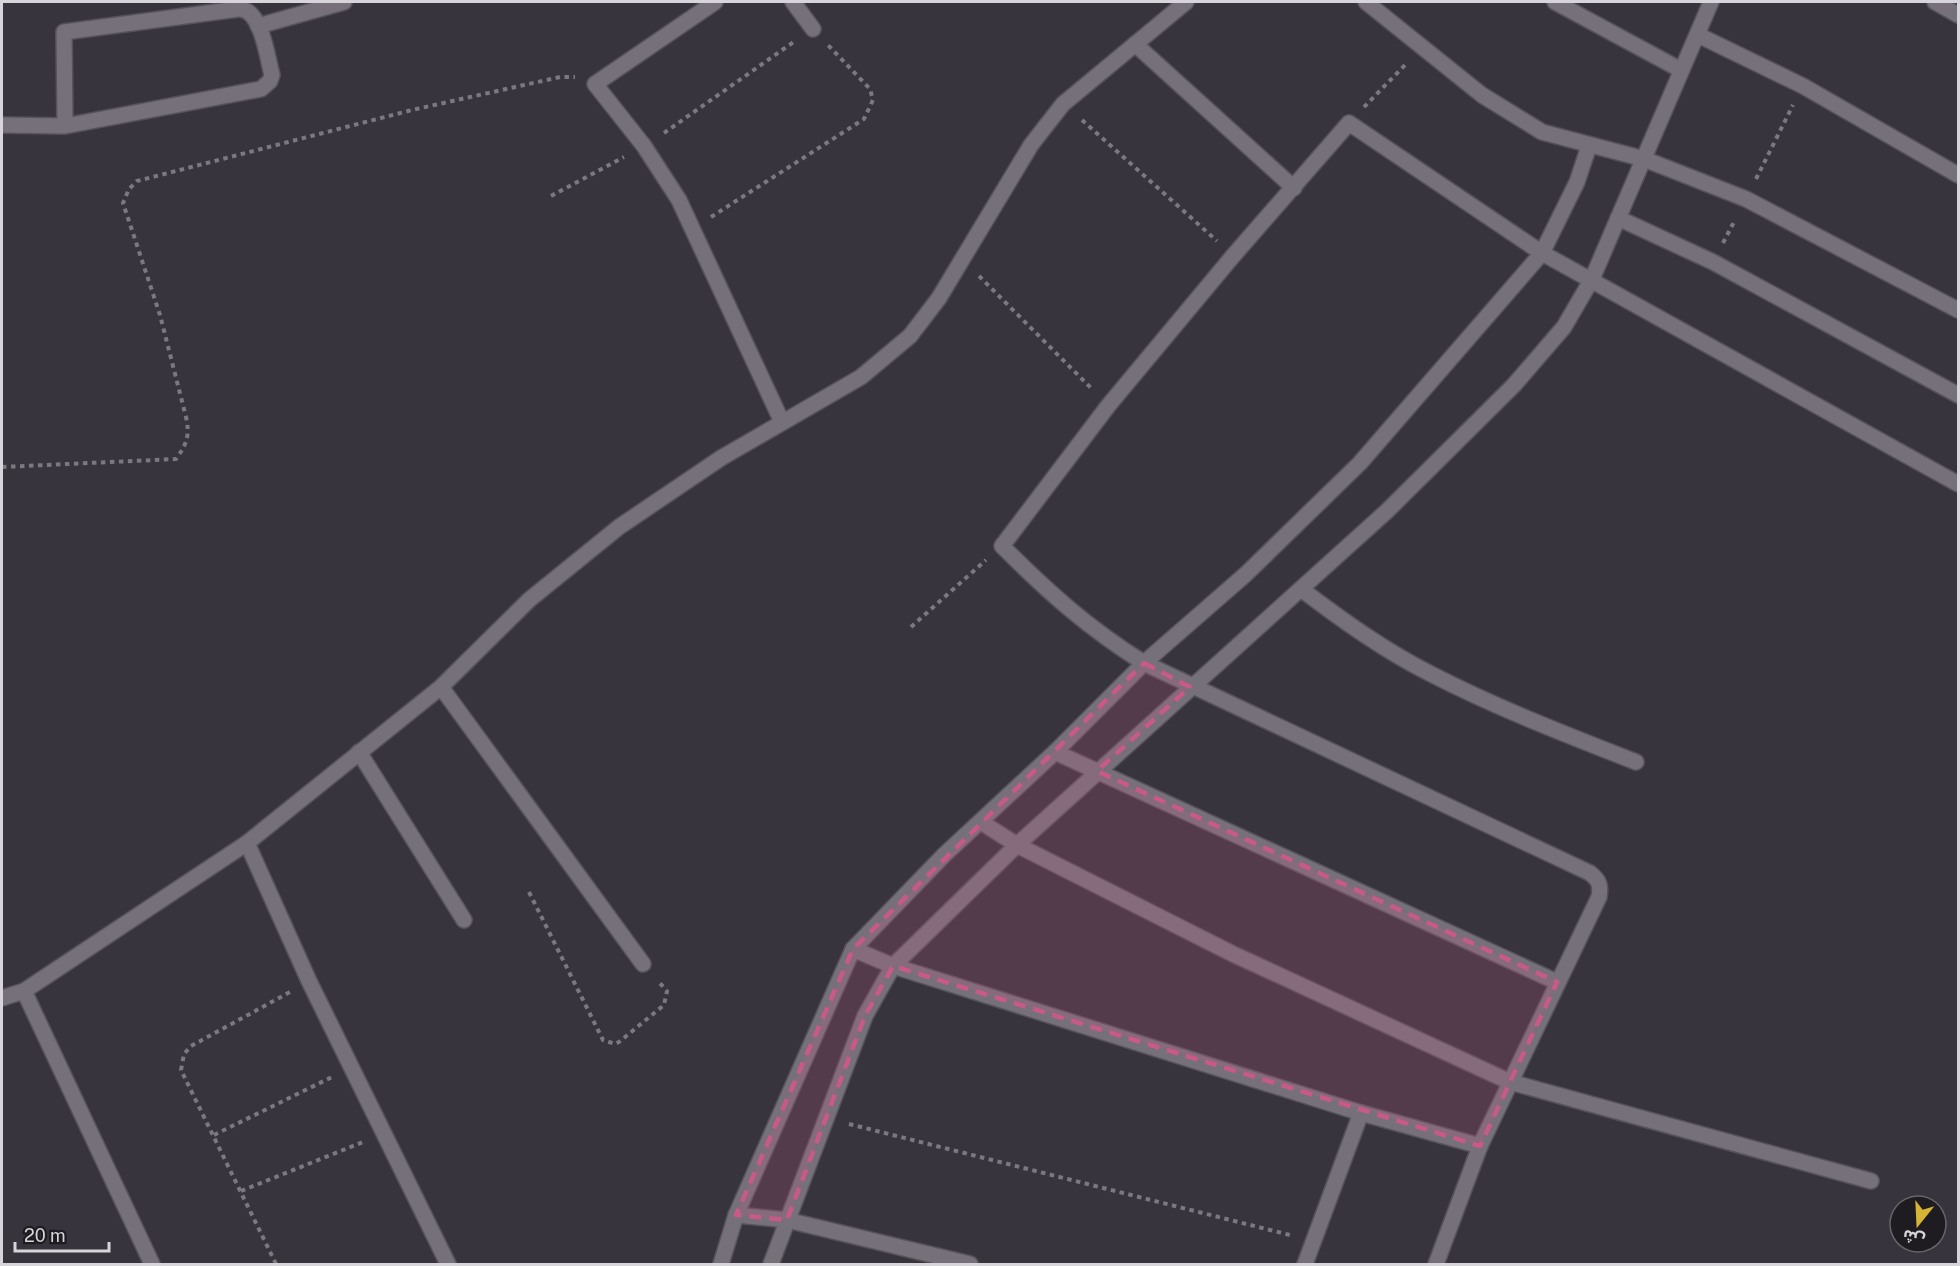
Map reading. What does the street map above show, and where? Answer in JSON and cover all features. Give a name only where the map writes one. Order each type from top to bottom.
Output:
[{"type":"street","points":[[258,26],[344,2]]},
{"type":"street","points":[[715,2],[595,84],[644,146],[679,200],[782,423]]},
{"type":"street","points":[[793,2],[813,29]]},
{"type":"street","points":[[2,998],[24,991],[247,843],[441,687],[529,600],[619,527],[722,458],[861,377],[910,336],[939,298],[1031,145],[1063,104],[1186,2]]},
{"type":"street","points":[[1366,2],[1424,45],[1482,95],[1542,132],[1644,159],[1746,199],[1959,310]]},
{"type":"street","points":[[1555,2],[1681,70]]},
{"type":"street","points":[[1935,2],[1959,15]]},
{"type":"street","points":[[771,1264],[865,1016],[893,966],[1097,771],[1387,511],[1514,385],[1564,327],[1592,279],[1698,35],[1706,3]]},
{"type":"street","points":[[2,125],[65,126],[261,89],[270,81],[272,75],[254,15],[245,8],[64,32],[65,126]]},
{"type":"street","points":[[1698,35],[1803,86],[1959,175]]},
{"type":"street","points":[[1135,44],[1294,188]]},
{"type":"street","points":[[1436,1264],[1480,1146],[1599,897],[1601,886],[1590,873],[1190,687],[1144,663],[1098,634],[1048,592],[1002,546],[1108,406],[1233,256],[1349,123],[1542,253],[1959,484]]},
{"type":"street","points":[[720,1264],[735,1215],[854,949],[944,855],[1055,752],[1144,663],[1246,574],[1360,463],[1542,253],[1577,182],[1589,146]]},
{"type":"street","points":[[1618,218],[1713,262],[1959,395]]},
{"type":"street","points":[[1301,589],[1344,621],[1429,673],[1512,713],[1636,762]]},
{"type":"street","points":[[441,687],[643,964]]},
{"type":"street","points":[[359,752],[464,920]]},
{"type":"street","points":[[1055,752],[1557,982]]},
{"type":"street","points":[[981,822],[1017,845],[1233,954],[1510,1082],[1871,1181]]},
{"type":"street","points":[[247,843],[309,981],[448,1264]]},
{"type":"street","points":[[854,949],[893,966],[1361,1113],[1480,1146]]},
{"type":"street","points":[[24,991],[152,1264]]},
{"type":"street","points":[[1305,1264],[1361,1113]]},
{"type":"street","points":[[735,1215],[787,1220],[970,1264]]},
{"type":"path","points":[[550,196],[644,146],[813,29],[870,89],[873,100],[871,108],[864,119],[693,229]]},
{"type":"path","points":[[1349,123],[1424,45]]},
{"type":"path","points":[[2,467],[176,459],[186,446],[189,433],[186,417],[160,315],[123,203],[129,189],[137,181],[412,110],[560,77],[582,77],[595,84]]},
{"type":"path","points":[[1713,262],[1803,86]]},
{"type":"path","points":[[1063,104],[1233,256]]},
{"type":"path","points":[[962,259],[1108,406]]},
{"type":"path","points":[[911,627],[1002,546]]},
{"type":"path","points":[[529,892],[603,1040],[609,1043],[619,1042],[664,1005],[667,991],[643,964]]},
{"type":"path","points":[[276,1264],[181,1070],[184,1054],[191,1046],[309,981]]},
{"type":"path","points":[[214,1135],[352,1068]]},
{"type":"path","points":[[827,1118],[1314,1241]]},
{"type":"path","points":[[241,1191],[383,1134]]},
{"type":"highlighted area","points":[[1144,663],[1190,687],[1097,771],[1557,982],[1480,1146],[893,966],[865,1016],[787,1220],[736,1215],[853,949]]}]
